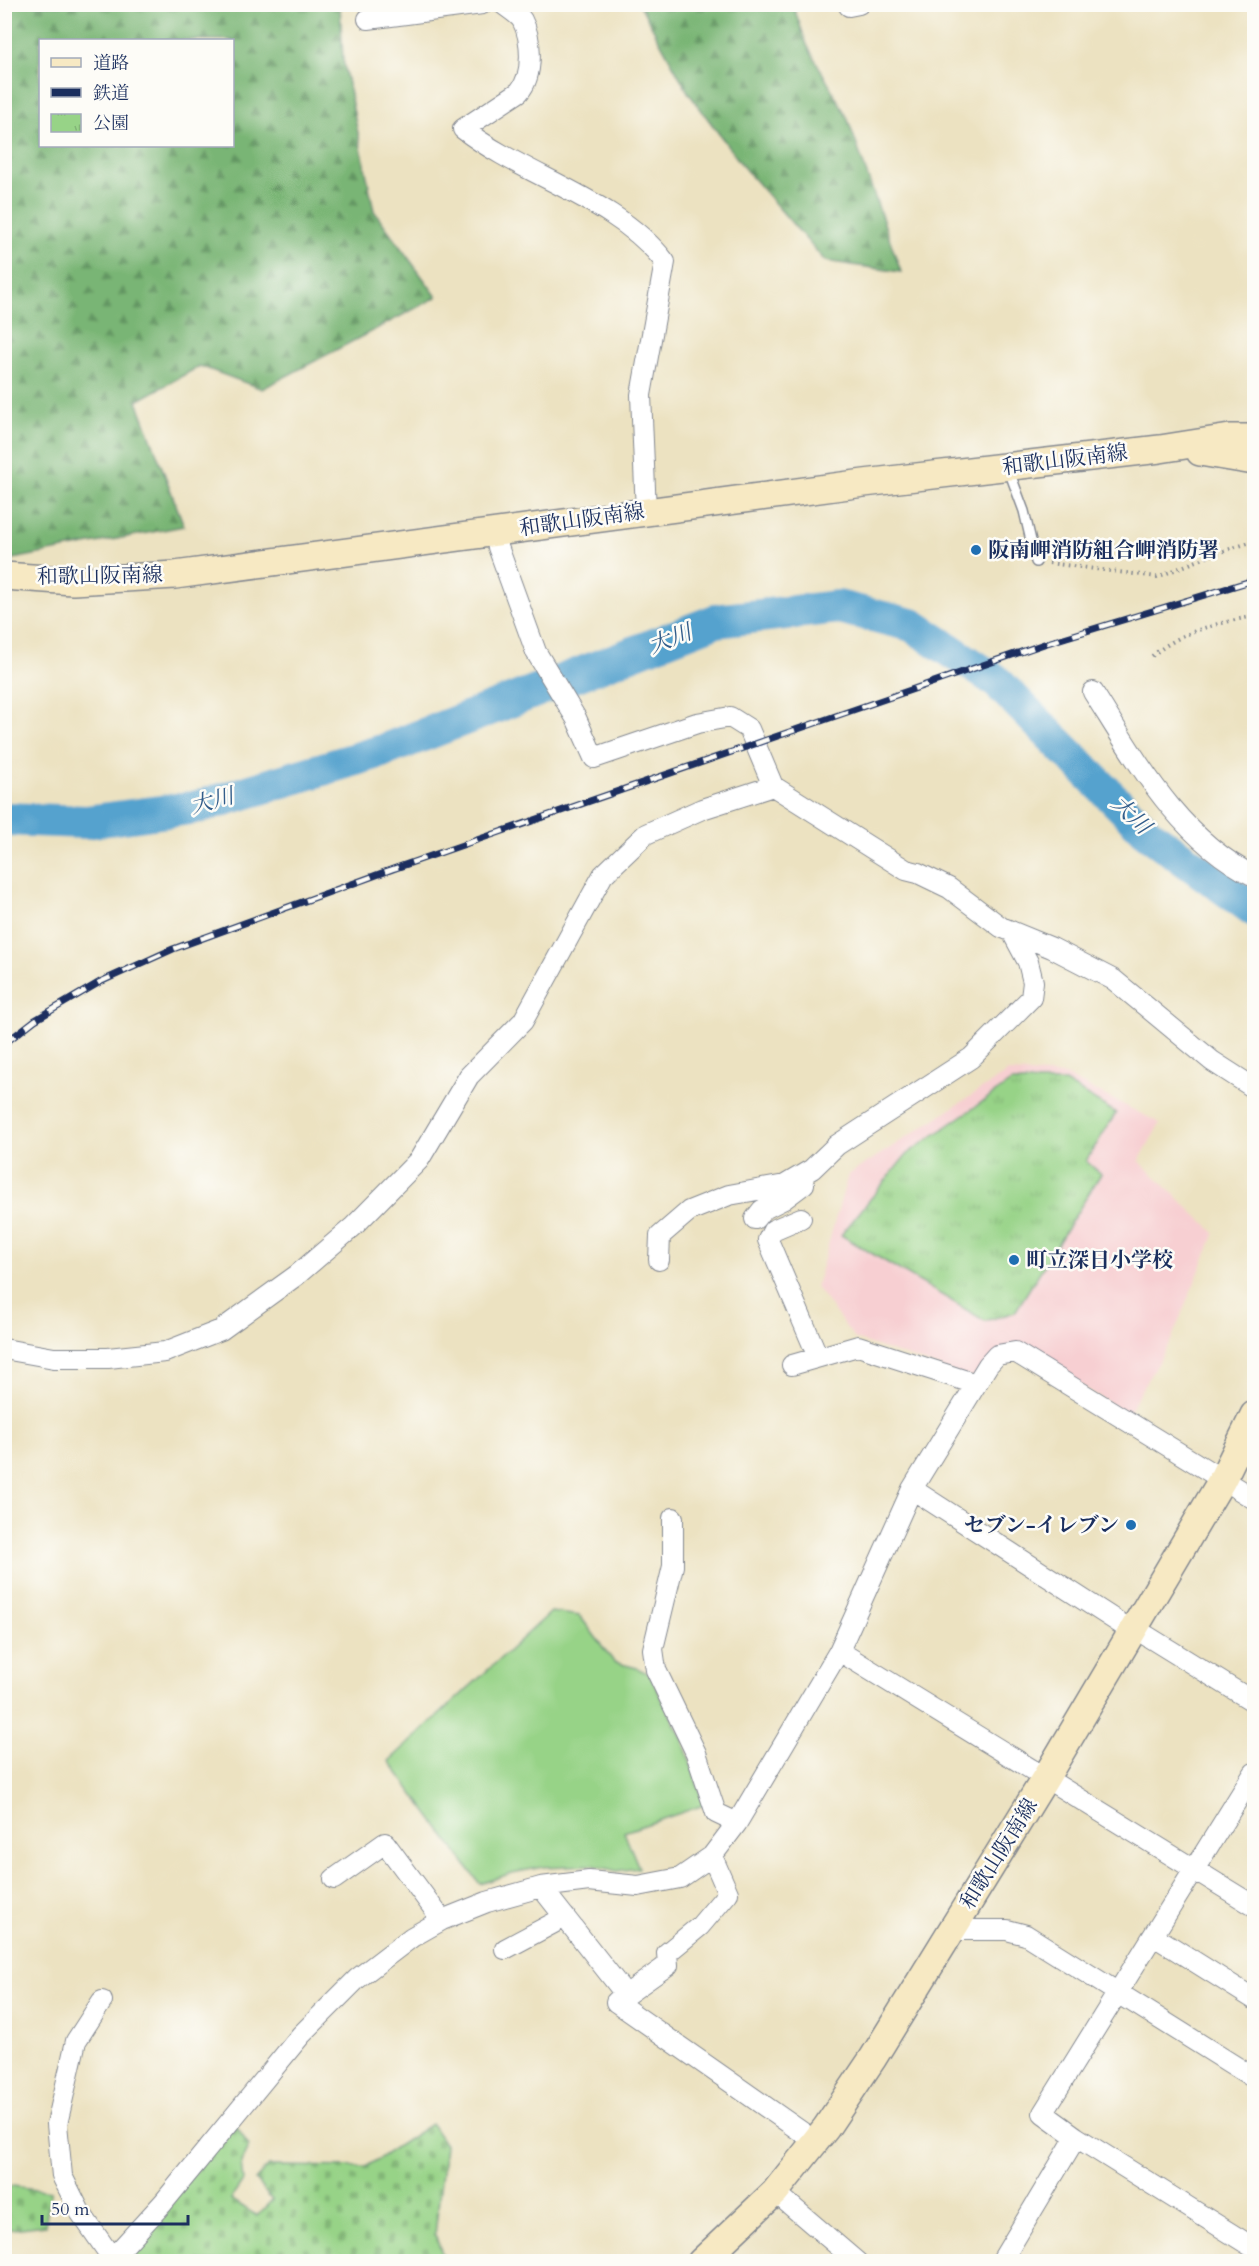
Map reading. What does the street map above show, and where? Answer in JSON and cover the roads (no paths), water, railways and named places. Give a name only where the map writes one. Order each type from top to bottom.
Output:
[{"type":"main road","name":"和歌山阪南線","points":[[4,576],[73,581],[175,574],[1230,438],[1254,438]]},
{"type":"main road","name":"和歌山阪南線","points":[[1160,448],[1221,454],[1254,461]]},
{"type":"main road","name":"和歌山阪南線","points":[[701,2262],[775,2192],[816,2142],[873,2058],[1046,1777],[1222,1480],[1254,1416]]},
{"type":"street","points":[[368,19],[482,4]]},
{"type":"street","points":[[503,4],[521,18],[532,55],[525,85],[519,92],[463,129],[481,144],[549,178],[609,213],[654,248],[665,262],[641,395],[646,512]]},
{"type":"street","points":[[495,532],[498,547],[537,652],[576,718],[594,758],[697,723],[730,717],[749,729],[773,786],[906,870],[918,873],[949,888],[1001,927],[1052,948],[1114,980],[1212,1060],[1254,1088]]},
{"type":"street","points":[[1094,692],[1154,788],[1196,834],[1254,876]]},
{"type":"street","points":[[4,1349],[54,1358],[108,1358],[165,1352],[221,1330],[297,1275],[354,1226],[419,1160],[469,1076],[523,1021],[603,874],[646,834],[702,809],[773,786]]},
{"type":"street","points":[[658,1260],[660,1236],[689,1211],[729,1195],[785,1185],[812,1169],[831,1151],[971,1058],[1031,998],[1033,982],[1028,962],[1012,932]]},
{"type":"street","points":[[755,1219],[762,1210],[784,1199],[809,1180],[831,1151]]},
{"type":"street","points":[[801,1218],[773,1230],[768,1240],[818,1357]]},
{"type":"street","points":[[792,1365],[858,1346],[976,1384]]},
{"type":"street","points":[[102,2001],[76,2041],[57,2124],[62,2176],[80,2212],[110,2260],[163,2203],[301,2035],[349,1987],[412,1937],[441,1920],[488,1902],[541,1887],[589,1881],[638,1886],[680,1878],[712,1856],[737,1823],[839,1651],[912,1489],[988,1365],[997,1355],[1015,1352],[1254,1499]]},
{"type":"street","points":[[912,1489],[1133,1629],[1254,1702]]},
{"type":"street","points":[[673,1518],[673,1566],[653,1649],[656,1671],[696,1753],[716,1813],[737,1823]]},
{"type":"street","points":[[839,1651],[1254,1906]]},
{"type":"street","points":[[1254,1773],[1043,2113],[1076,2137],[1254,2248]]},
{"type":"street","points":[[334,1879],[385,1843],[441,1920]]},
{"type":"street","points":[[712,1856],[728,1893],[700,1926],[667,1953],[668,1965],[616,2002],[816,2142]]},
{"type":"street","points":[[541,1887],[626,1995]]},
{"type":"street","points":[[505,1949],[565,1917]]},
{"type":"street","points":[[952,1930],[1007,1930],[1026,1935],[1254,2078]]},
{"type":"street","points":[[1154,1936],[1254,1999]]},
{"type":"street","points":[[1001,2262],[1076,2137]]},
{"type":"street","points":[[775,2192],[857,2262]]},
{"type":"lane","points":[[1008,466],[1024,511],[1036,562]]},
{"type":"waterway","name":"大川","points":[[4,819],[86,822],[198,807],[382,751],[715,621],[838,607],[912,625],[995,680],[1149,834],[1254,910]]},
{"type":"railway","points":[[4,1044],[35,1020],[100,982],[173,949],[393,869],[1044,644],[1254,580]]},
{"type":"place","name":"阪南岬消防組合岬消防署","points":[[976,550]]},
{"type":"place","name":"町立深日小学校","points":[[1014,1260]]},
{"type":"place","name":"セブン-イレブン","points":[[1131,1525]]}]
